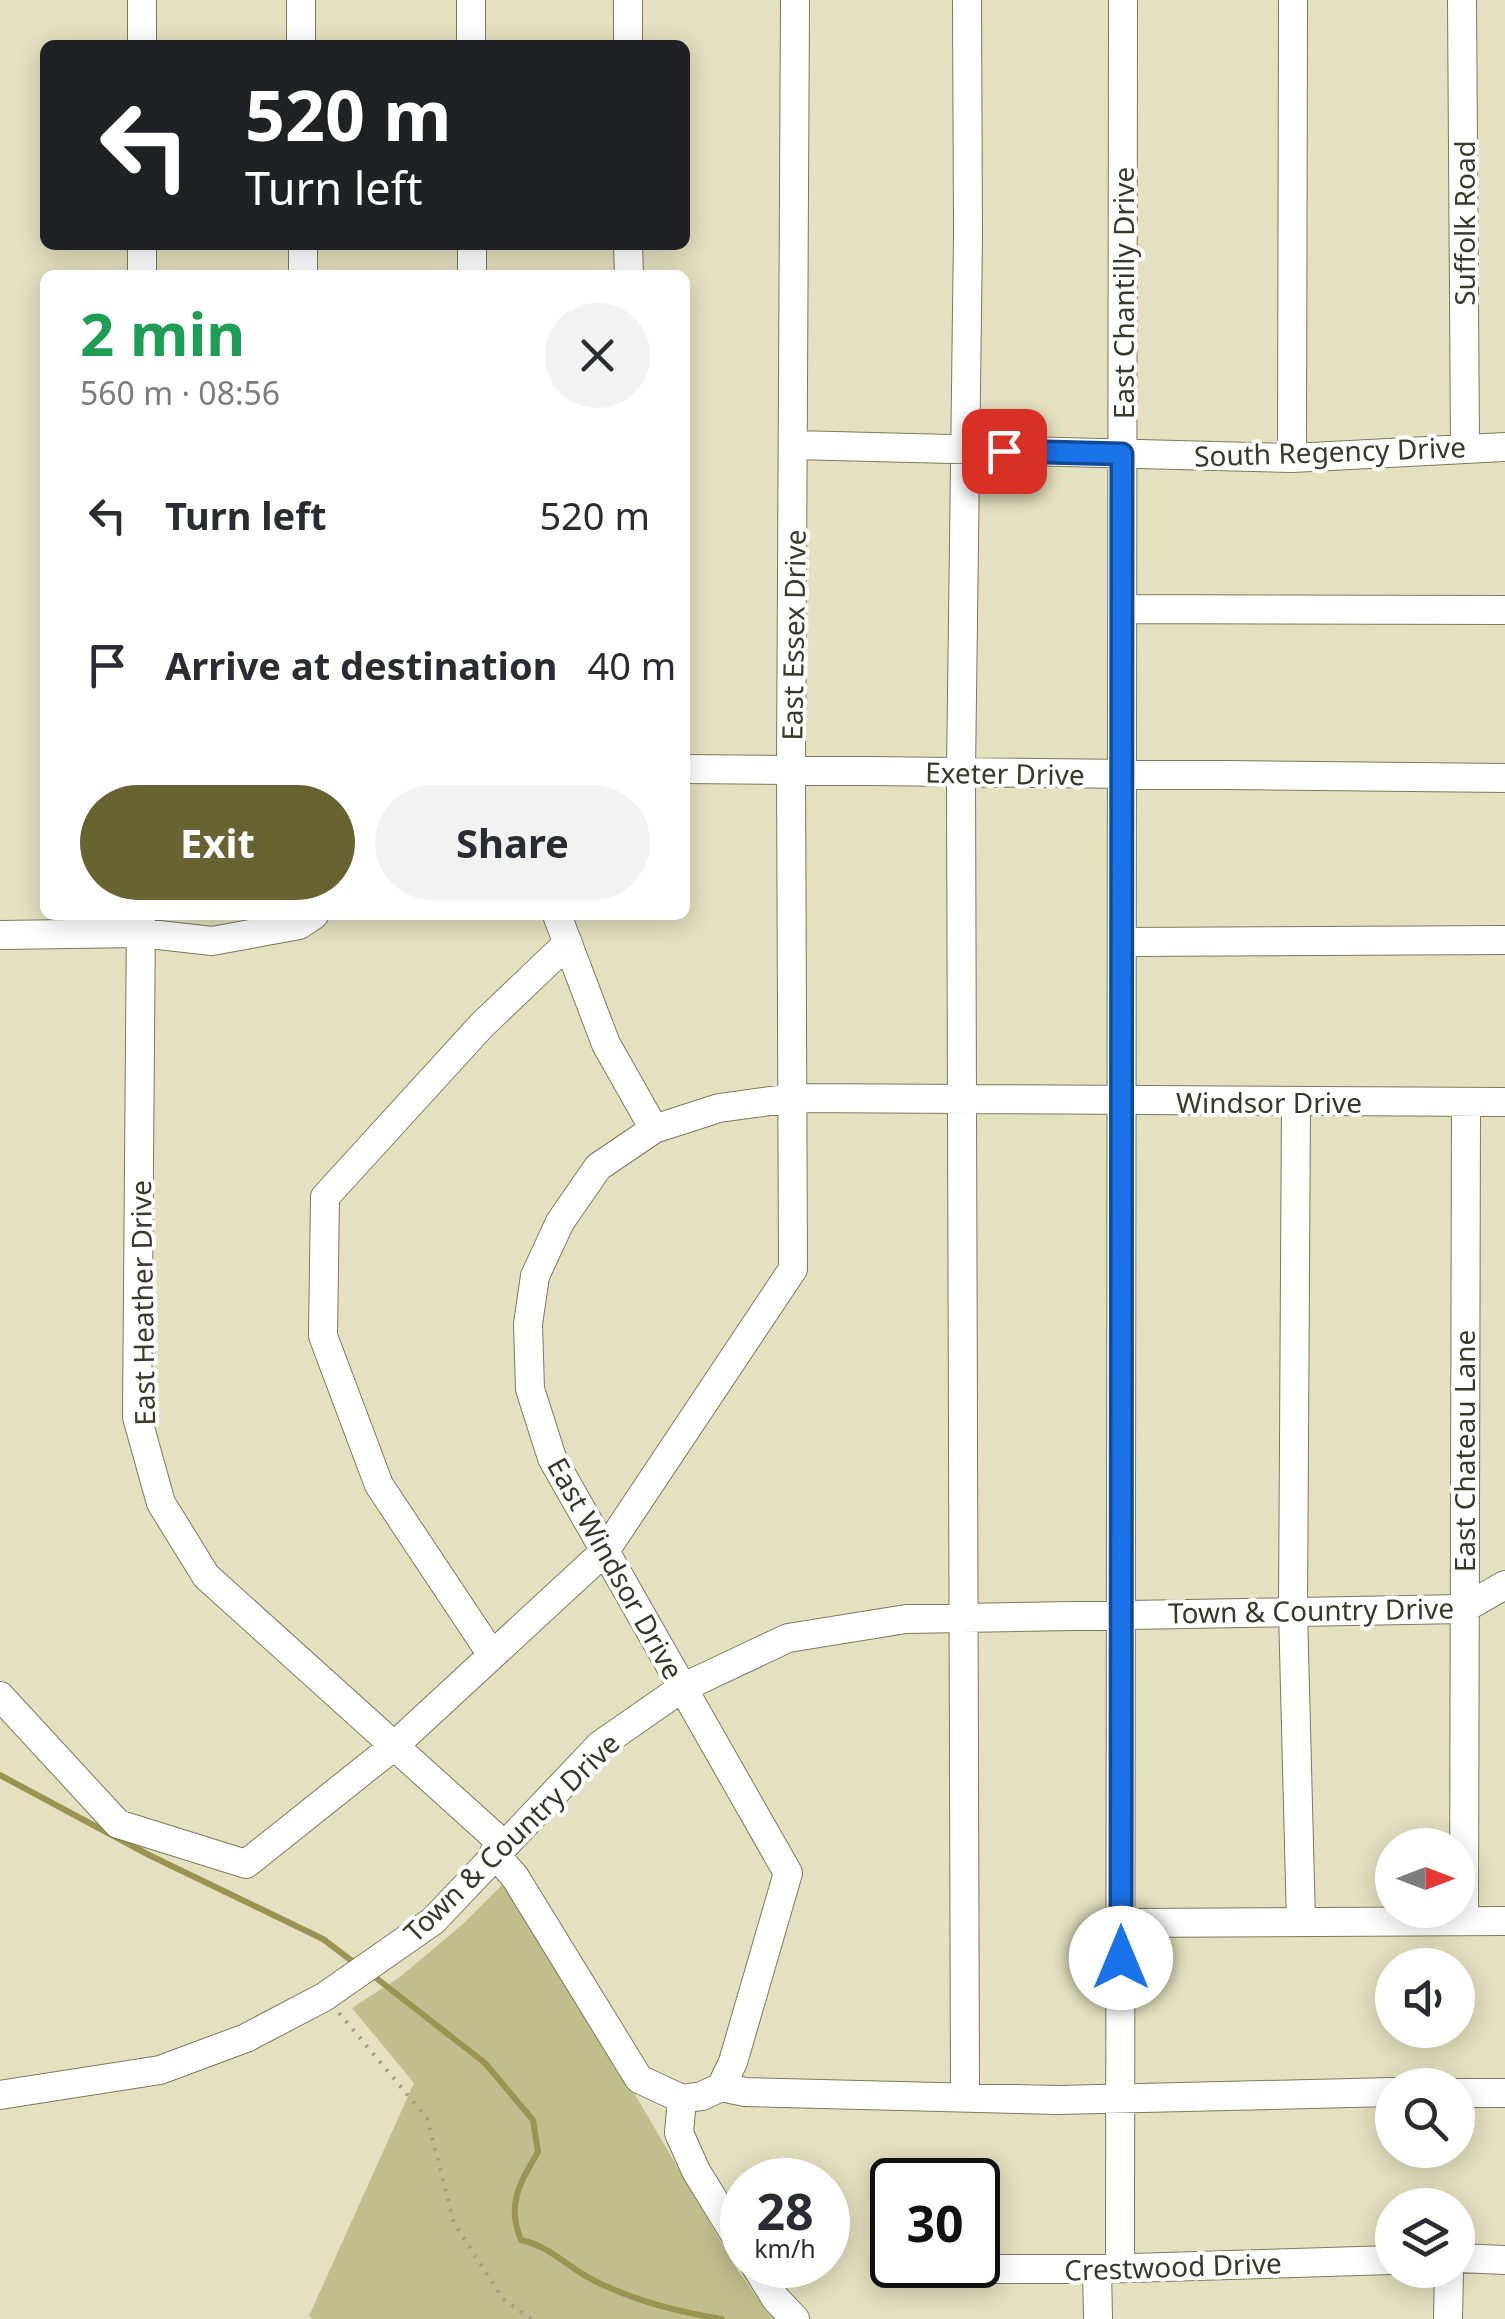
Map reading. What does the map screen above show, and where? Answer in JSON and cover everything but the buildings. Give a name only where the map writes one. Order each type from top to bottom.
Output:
[{"type":"street","points":[[142,0],[142,40]]},
{"type":"street","points":[[301,0],[301,40]]},
{"type":"street","points":[[471,0],[471,40]]},
{"type":"street","points":[[628,0],[628,40]]},
{"type":"street","name":"East Essex Drive","points":[[604,1551],[793,1269],[795,0]]},
{"type":"street","points":[[965,2096],[961,773],[966,0]]},
{"type":"street","name":"East Chantilly Drive","points":[[1098,2319],[1109,2268],[1121,2098],[1123,0]]},
{"type":"street","points":[[1292,458],[1293,0]]},
{"type":"street","name":"Suffolk Road","points":[[1462,0],[1465,447]]},
{"type":"street","name":"South Regency Drive","points":[[795,445],[1292,458],[1505,447]]},
{"type":"street","points":[[1124,609],[1505,610]]},
{"type":"street","name":"Exeter Drive","points":[[690,769],[1505,778]]},
{"type":"street","points":[[0,935],[141,924],[212,942],[300,920]]},
{"type":"street","points":[[559,920],[606,1044],[654,1129]]},
{"type":"street","name":"East Heather Drive","points":[[141,924],[138,1417],[161,1503],[206,1576],[394,1746],[499,1849],[639,2079],[682,2098]]},
{"type":"street","points":[[1122,942],[1505,940]]},
{"type":"street","points":[[492,1655],[379,1485],[323,1336],[326,1197],[482,1025],[568,943]]},
{"type":"street","name":"Windsor Drive","points":[[793,1098],[1505,1102]]},
{"type":"street","name":"East Windsor Drive","points":[[721,2087],[733,2062],[788,1873],[552,1458],[530,1389],[528,1324],[535,1276],[560,1222],[598,1167],[654,1129],[719,1108],[793,1098]]},
{"type":"street","points":[[1296,1102],[1294,1611],[1301,1922]]},
{"type":"street","name":"East Chateau Lane","points":[[1464,1828],[1466,1102]]},
{"type":"street","points":[[0,1696],[118,1824],[246,1864],[394,1746],[604,1551]]},
{"type":"street","name":"Town & Country Drive","points":[[0,2096],[160,2070],[246,2038],[324,1997],[433,1921],[600,1745],[682,1688],[788,1638],[906,1618],[1463,1609],[1505,1585]]},
{"type":"street","points":[[1475,1920],[1505,1921]]},
{"type":"street","points":[[1122,1924],[1375,1921]]},
{"type":"street","points":[[720,2210],[678,2133],[682,2098],[702,2096],[721,2087],[744,2092],[1121,2098],[1375,2092]]},
{"type":"street","points":[[1475,2093],[1505,2094]]},
{"type":"street","points":[[1475,2259],[1505,2260]]},
{"type":"street","name":"Crestwood Drive","points":[[1000,2269],[1375,2260]]},
{"type":"street","points":[[769,2288],[795,2319]]},
{"type":"street","points":[[1448,2288],[1448,2319]]},
{"type":"path","points":[[324,1997],[427,2118],[454,2222],[503,2299],[531,2319]]},
{"type":"shaded area","points":[[509,1878],[720,2240],[720,2288],[750,2288],[775,2319],[309,2316],[414,2083],[352,2008],[400,1977],[464,1923]]},
{"type":"waterway","points":[[0,1775],[149,1855],[323,1939],[356,1964]]},
{"type":"waterway","points":[[371,1974],[485,2063],[533,2120],[538,2152],[515,2205],[521,2240],[626,2294],[722,2319]]},
{"type":"route","points":[[1004,451],[1122,454],[1121,1958]]}]
